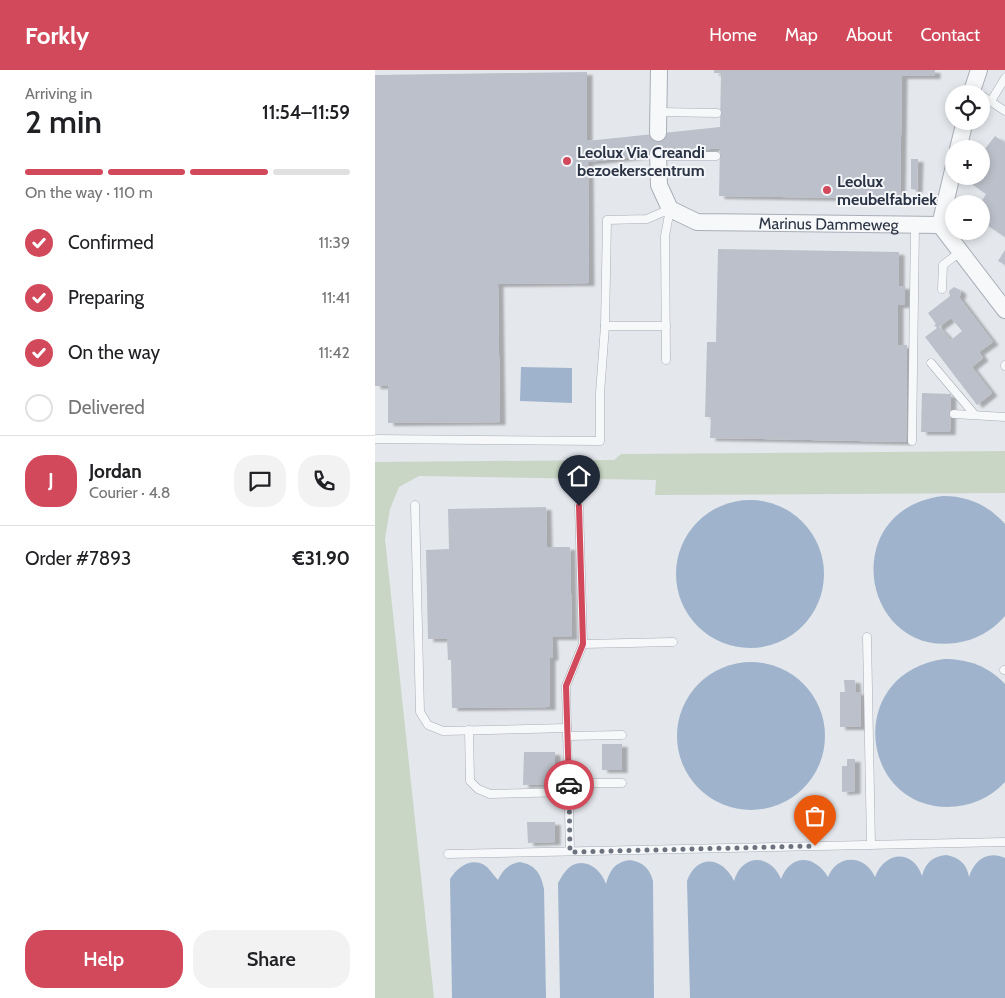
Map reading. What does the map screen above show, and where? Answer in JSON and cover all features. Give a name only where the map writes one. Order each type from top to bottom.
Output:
[{"type":"street","points":[[659,70],[659,134]]},
{"type":"street","points":[[977,85],[979,70]]},
{"type":"street","points":[[658,155],[659,185],[669,209]]},
{"type":"street","points":[[949,185],[940,225],[1005,310]]},
{"type":"street","name":"Marinus Dammeweg","points":[[669,209],[697,222],[940,225]]},
{"type":"lane","points":[[1005,78],[991,101],[1005,110]]},
{"type":"lane","points":[[659,112],[717,113]]},
{"type":"lane","points":[[658,155],[716,156]]},
{"type":"lane","points":[[666,360],[665,236],[669,209]]},
{"type":"lane","points":[[375,439],[600,441],[600,393],[605,326],[607,220],[647,220],[669,209]]},
{"type":"lane","points":[[912,442],[915,225]]},
{"type":"lane","points":[[942,289],[943,265],[960,252]]},
{"type":"lane","points":[[605,326],[666,326]]},
{"type":"lane","points":[[931,363],[975,415]]},
{"type":"lane","points":[[954,414],[1005,417]]},
{"type":"lane","points":[[415,505],[420,712],[428,725],[443,731],[567,732],[622,735]]},
{"type":"lane","points":[[570,852],[566,686],[583,644],[579,506]]},
{"type":"lane","points":[[867,637],[871,844]]},
{"type":"lane","points":[[583,644],[673,642]]},
{"type":"lane","points":[[469,730],[470,781],[477,789],[490,794],[569,792]]},
{"type":"lane","points":[[569,783],[623,783]]},
{"type":"lane","points":[[448,854],[1005,842]]},
{"type":"green space","points":[[1005,451],[1005,493],[655,495],[656,480],[419,476],[399,487],[390,509],[385,539],[434,998],[375,998],[375,462],[614,460],[621,454]]},
{"type":"water","points":[[521,367],[572,368],[572,403],[520,401]]},
{"type":"water","points":[[943,496],[952,496],[977,503],[992,512],[1005,524],[1005,616],[983,634],[970,640],[956,643],[924,641],[899,627],[882,606],[874,579],[875,552],[887,526],[909,507]]},
{"type":"water","points":[[750,500],[764,501],[778,506],[791,512],[802,522],[812,533],[818,546],[823,560],[823,588],[818,602],[812,615],[802,626],[791,636],[778,642],[764,647],[750,648],[736,647],[722,642],[709,636],[698,626],[688,615],[682,602],[677,588],[676,574],[677,560],[682,546],[688,533],[698,522],[709,512],[722,506],[736,501]]},
{"type":"water","points":[[944,659],[961,660],[985,668],[1005,684],[1005,782],[986,797],[955,807],[918,801],[895,785],[881,763],[875,738],[878,712],[890,688],[912,669]]},
{"type":"water","points":[[751,662],[765,663],[779,668],[792,674],[803,684],[813,695],[819,708],[824,722],[824,750],[819,764],[813,777],[803,788],[792,798],[779,804],[765,809],[751,810],[737,809],[723,804],[710,798],[699,788],[689,777],[683,764],[678,750],[677,736],[678,722],[683,708],[689,695],[699,684],[710,674],[723,668],[737,663]]},
{"type":"water","points":[[946,855],[955,857],[962,862],[969,877],[974,866],[983,858],[993,855],[1005,858],[1005,998],[690,998],[687,881],[691,872],[703,862],[717,863],[729,873],[734,881],[743,865],[750,861],[764,861],[771,865],[781,879],[791,865],[803,860],[817,864],[828,877],[832,869],[838,864],[844,861],[858,861],[865,864],[875,877],[885,862],[899,857],[912,861],[918,867],[922,876],[925,867],[930,861]]},
{"type":"water","points":[[630,860],[639,862],[645,867],[653,881],[654,998],[560,998],[558,883],[564,873],[571,867],[583,863],[588,864],[599,872],[606,884],[609,875],[617,865]]},
{"type":"water","points":[[476,862],[487,867],[498,880],[507,868],[520,862],[530,865],[537,871],[544,889],[546,998],[452,998],[450,879],[457,870],[466,864]]},
{"type":"building","points":[[714,70],[935,70],[935,76],[902,76],[900,199],[719,196],[720,148],[588,162],[589,283],[498,284],[500,422],[388,423],[388,386],[375,386],[375,75],[587,72],[587,141],[720,127],[721,73],[714,73]]},
{"type":"building","points":[[995,136],[1005,143],[1005,237],[990,227],[990,195],[985,195],[973,185],[990,185],[990,142]]},
{"type":"building","points":[[911,159],[918,159],[917,190],[911,189]]},
{"type":"building","points":[[718,249],[899,252],[899,286],[905,286],[905,305],[898,305],[898,345],[907,345],[906,442],[710,438],[711,417],[705,417],[707,342],[716,342]]},
{"type":"building","points":[[1005,250],[1005,265],[998,261]]},
{"type":"building","points":[[954,287],[960,290],[961,294],[959,297],[993,342],[979,352],[983,358],[972,367],[992,393],[977,405],[925,337],[937,328],[928,313],[950,296],[949,291]],"holes":[[[951,318],[962,331],[951,340],[939,327]]]},
{"type":"building","points":[[922,393],[951,394],[950,432],[921,432]]},
{"type":"building","points":[[546,507],[547,547],[570,547],[572,637],[552,637],[553,657],[550,658],[550,707],[452,708],[451,660],[448,660],[447,639],[428,639],[426,550],[449,549],[448,509]]},
{"type":"building","points":[[844,680],[855,680],[856,692],[861,692],[861,727],[840,727],[840,692],[845,692]]},
{"type":"building","points":[[602,744],[622,744],[622,770],[602,770]]},
{"type":"building","points":[[524,752],[555,752],[555,784],[523,785]]},
{"type":"building","points":[[847,759],[855,759],[855,791],[842,792],[842,766],[847,766]]},
{"type":"building","points":[[527,822],[555,822],[555,842],[528,843]]},
{"type":"way so far","points":[[569,785],[570,852],[815,846]]},
{"type":"place","name":"Leolux Via Creandi bezoekerscentrum","points":[[567,161]]},
{"type":"place","name":"Leolux meubelfabriek","points":[[827,190]]},
{"type":"route","points":[[569,785],[566,686],[583,644],[579,506]]}]
